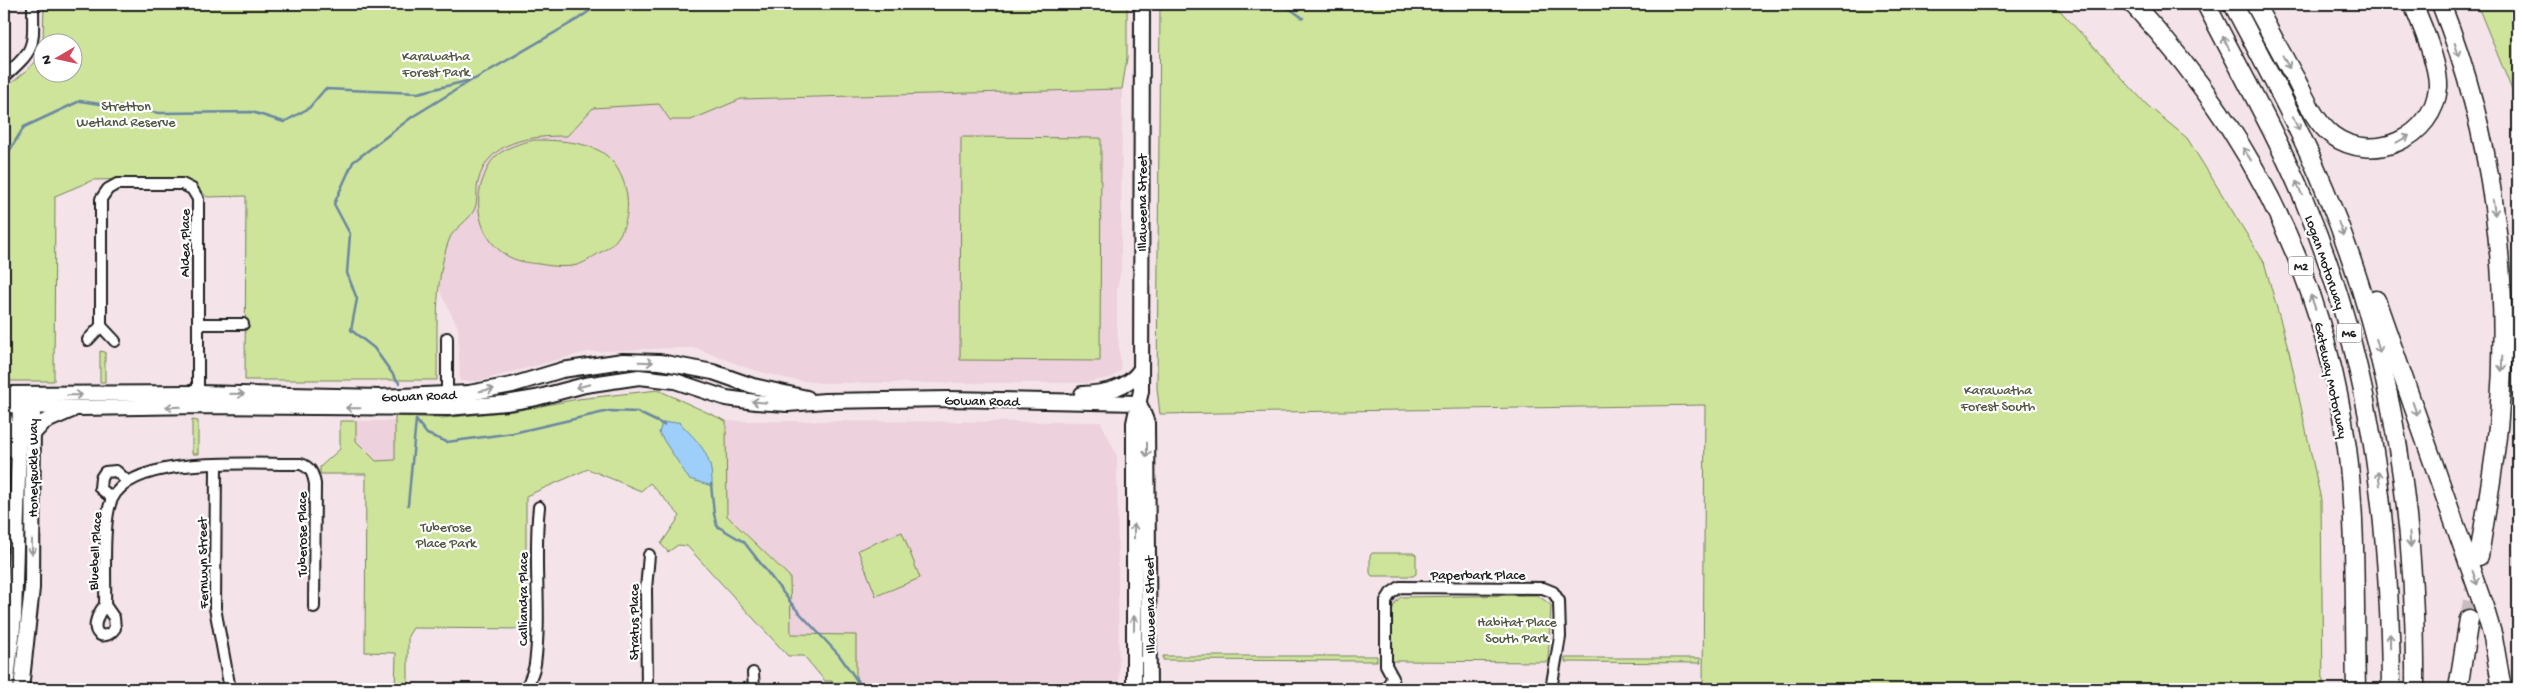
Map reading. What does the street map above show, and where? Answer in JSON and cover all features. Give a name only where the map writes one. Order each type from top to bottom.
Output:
[{"type":"highway","name":"Gateway Motorway","points":[[2133,4],[2193,72],[2222,113],[2255,166],[2298,258],[2315,305],[2328,348],[2347,450],[2351,503],[2356,689]]},
{"type":"highway","name":"Logan Motorway","points":[[2206,4],[2291,171],[2326,258],[2348,329],[2373,437],[2382,496],[2388,576],[2391,689]]},
{"type":"highway","name":"Logan Motorway","points":[[2233,4],[2309,152],[2344,237],[2376,338],[2390,398],[2405,488],[2412,559],[2415,689]]},
{"type":"highway","points":[[2255,4],[2322,125],[2343,141],[2373,148],[2388,146],[2412,134],[2430,115],[2434,103],[2437,75],[2413,4]]},
{"type":"highway","points":[[2441,4],[2462,64],[2479,127],[2491,186],[2499,254],[2503,315],[2502,380],[2494,460],[2479,556]]},
{"type":"highway","points":[[2359,282],[2374,292],[2440,477],[2486,610],[2493,637],[2502,689]]},
{"type":"highway","points":[[2458,689],[2469,619]]},
{"type":"main road","name":"Illaweena Street","points":[[1134,689],[1134,424],[1139,403],[1141,369],[1142,4]]},
{"type":"main road","name":"Gowan Road","points":[[4,405],[26,402],[379,397],[483,392],[562,370],[623,361],[660,362],[713,372],[753,386],[825,401]]},
{"type":"main road","points":[[1044,400],[1107,391],[1130,381],[1141,369]]},
{"type":"main road","name":"Gowan Road","points":[[4,394],[26,402],[80,408],[198,400],[448,408],[506,403],[536,398],[585,385],[639,377],[675,381],[726,398],[788,404],[825,401],[1044,400],[1139,403]]},
{"type":"main road","name":"Honeysuckle Way","points":[[21,689],[32,588],[33,434],[26,402]]},
{"type":"main road","name":"Honeysuckle Way","points":[[6,689],[14,618],[16,501],[26,402]]},
{"type":"main road","name":"Illaweena Street","points":[[1139,403],[1147,423],[1149,689]]},
{"type":"main road","points":[[33,434],[44,422],[80,408]]},
{"type":"main road","points":[[4,417],[15,454],[16,501]]},
{"type":"main road","points":[[1134,649],[1150,649]]},
{"type":"street","points":[[4,77],[25,58],[32,46],[34,4]]},
{"type":"street","name":"Aldea Place","points":[[101,326],[101,199],[108,189],[116,184],[182,184],[192,189],[198,199],[198,400]]},
{"type":"street","points":[[198,324],[243,324]]},
{"type":"street","points":[[88,340],[101,326],[115,341]]},
{"type":"street","points":[[447,338],[447,394]]},
{"type":"street","points":[[127,481],[163,469],[195,464],[216,465]]},
{"type":"street","name":"Tuberose Place","points":[[216,465],[301,464],[308,467],[313,473],[314,607]]},
{"type":"street","name":"Fernwyn Street","points":[[216,465],[215,608],[230,689]]},
{"type":"street","name":"Bluebell Place","points":[[105,605],[108,513],[112,498],[127,481],[116,470],[105,472],[101,478],[100,488],[112,498]]},
{"type":"street","name":"Calliandra Place","points":[[526,689],[535,666],[537,636],[536,538],[540,506]]},
{"type":"street","name":"Stratus Place","points":[[647,689],[646,589],[648,555]]},
{"type":"street","name":"Paperbark Place","points":[[1385,689],[1394,678],[1386,665],[1386,601],[1391,593],[1400,587],[1543,588],[1553,592],[1560,601],[1560,637],[1551,689]]},
{"type":"street","points":[[753,673],[754,689]]},
{"type":"shaded area","points":[[1122,89],[1121,269],[1117,290],[1117,324],[1121,370],[1113,377],[1085,383],[820,383],[788,379],[747,368],[696,348],[673,348],[587,352],[478,381],[460,381],[458,327],[440,292],[440,126],[488,106]]},
{"type":"shaded area","points":[[356,421],[395,421],[396,460],[376,461],[356,441]]},
{"type":"shaded area","points":[[726,421],[1101,422],[1117,456],[1119,689],[856,689],[856,635],[790,634],[790,577],[727,516]]},
{"type":"green space","points":[[44,4],[1127,4],[1127,58],[1122,89],[741,99],[691,120],[670,120],[659,104],[593,108],[567,136],[539,137],[512,143],[491,157],[483,168],[478,182],[473,213],[454,232],[449,240],[438,292],[437,380],[245,380],[246,196],[207,197],[195,185],[184,178],[93,180],[55,196],[54,381],[4,381],[4,89],[32,65],[32,82],[82,82],[82,32],[43,32]]},
{"type":"green space","name":"Karawatha Forest South","points":[[1160,4],[2054,4],[2147,105],[2187,138],[2264,262],[2289,351],[2321,500],[2323,689],[1703,689],[1705,405],[1160,414],[1157,388]]},
{"type":"green space","points":[[2477,4],[2518,4],[2518,105]]},
{"type":"green space","points":[[961,137],[1101,138],[1100,361],[960,360]]},
{"type":"green space","points":[[534,140],[572,142],[591,147],[607,156],[616,166],[622,178],[628,205],[622,231],[614,242],[603,251],[580,264],[553,266],[513,259],[498,249],[485,232],[479,213],[479,192],[491,161],[509,148]]},
{"type":"green space","points":[[100,351],[105,352],[105,382],[100,382]]},
{"type":"green space","name":"Tuberose Place Park","points":[[658,390],[726,421],[727,516],[790,577],[791,634],[856,635],[856,689],[832,689],[832,681],[825,681],[804,656],[788,656],[687,546],[678,545],[668,552],[661,544],[680,516],[650,483],[641,491],[588,469],[526,496],[526,629],[413,628],[408,636],[408,689],[395,689],[396,653],[365,652],[366,474],[320,474],[320,467],[340,449],[340,421],[356,421],[356,441],[376,461],[395,460],[395,416],[442,418],[514,411],[578,399]]},
{"type":"green space","points":[[192,420],[198,421],[198,454],[192,454]]},
{"type":"green space","points":[[902,532],[920,578],[876,596],[858,550]]},
{"type":"green space","points":[[1372,553],[1413,553],[1416,555],[1416,574],[1413,576],[1372,576],[1370,573],[1370,556]]},
{"type":"green space","name":"Habitat Place South Park","points":[[1537,595],[1551,605],[1548,662],[1392,661],[1390,626],[1392,609],[1401,597]]},
{"type":"green space","points":[[1163,656],[1377,656],[1377,661],[1163,660]]},
{"type":"green space","points":[[1565,658],[1700,658],[1701,663],[1565,662]]},
{"type":"water","points":[[679,422],[698,443],[707,457],[712,475],[712,486],[689,479],[659,433],[662,423]]},
{"type":"waterway","points":[[4,155],[8,153],[24,127],[80,101],[159,113],[252,112],[284,122],[309,108],[325,89],[418,93],[475,79],[578,19],[599,4]]},
{"type":"waterway","points":[[1283,4],[1303,18]]},
{"type":"waterway","points":[[399,383],[374,348],[351,330],[357,299],[347,273],[350,234],[334,204],[353,162],[412,117],[472,80]]},
{"type":"waterway","points":[[416,420],[427,434],[447,442],[513,433],[609,411],[637,412],[664,425]]},
{"type":"waterway","points":[[408,505],[416,420]]},
{"type":"waterway","points":[[711,484],[717,526],[744,542],[795,608],[839,655],[861,686],[861,689]]},
{"type":"tunnel","points":[[2469,619],[2476,576]]},
{"type":"park label","name":"Karawatha Forest Park","points":[[436,64]]},
{"type":"park label","name":"Stretton Wetland Reserve","points":[[126,114]]}]
